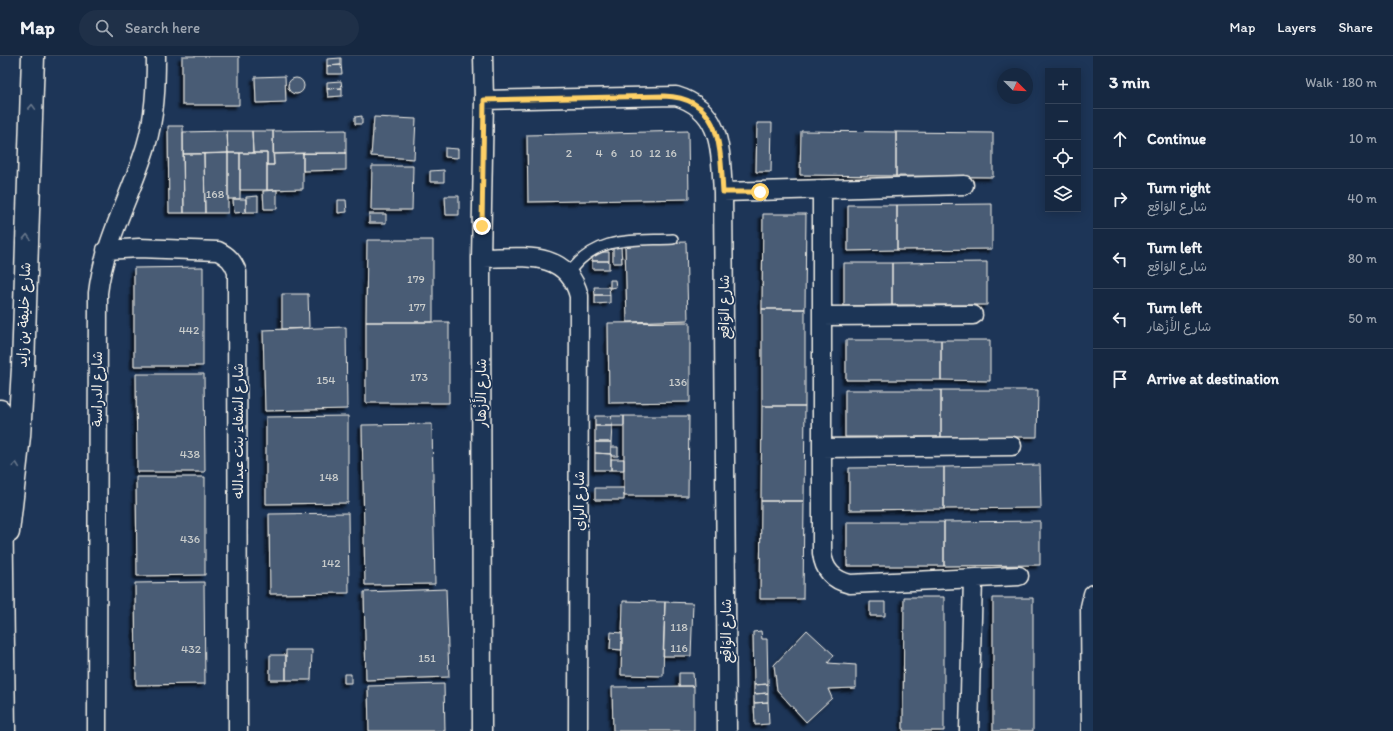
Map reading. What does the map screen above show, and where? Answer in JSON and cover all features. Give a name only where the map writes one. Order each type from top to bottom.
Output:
[{"type":"main road","name":"شارع خليفة بن زايد","points":[[2,573],[13,497],[22,376],[33,56]]},
{"type":"main road","name":"شارع خليفة بن زايد","points":[[0,411],[4,731]]},
{"type":"street","name":"شارع الدراسة","points":[[97,731],[98,293],[100,274],[106,250],[142,159],[149,135],[156,100],[156,56]]},
{"type":"street","name":"شارع الأَزْهار","points":[[482,731],[481,258],[484,100],[483,56]]},
{"type":"street","name":"شارع الوَاقِع","points":[[484,100],[676,96],[689,100],[707,114],[714,125],[720,152],[723,192],[727,731]]},
{"type":"street","points":[[723,192],[964,185]]},
{"type":"street","points":[[822,190],[822,553],[826,568],[836,579],[850,584],[1020,576]]},
{"type":"street","name":"شارع الشفاء بنت عبدالله","points":[[106,250],[139,248],[218,251],[227,255],[234,262],[237,272],[238,731]]},
{"type":"street","points":[[481,258],[542,259],[561,266],[569,273]]},
{"type":"street","name":"شارع الراي","points":[[569,273],[577,288],[580,304],[578,731]]},
{"type":"street","points":[[822,316],[973,315]]},
{"type":"street","points":[[822,448],[1012,446]]},
{"type":"street","points":[[969,731],[973,579]]},
{"type":"street","points":[[1091,731],[1090,608],[1093,594]]},
{"type":"lane","points":[[569,273],[584,255],[604,244],[673,239]]},
{"type":"building","points":[[182,56],[239,56],[239,105],[182,105]]},
{"type":"building","points":[[341,58],[341,65],[327,66],[327,59]]},
{"type":"building","points":[[341,65],[342,74],[327,74],[327,66]]},
{"type":"building","points":[[285,76],[286,102],[256,103],[255,77]]},
{"type":"building","points":[[293,78],[299,78],[304,83],[302,92],[299,94],[293,94],[288,89],[288,83]]},
{"type":"building","points":[[341,81],[342,88],[327,89],[327,82]]},
{"type":"building","points":[[342,88],[342,96],[328,97],[327,89]]},
{"type":"building","points":[[362,116],[362,124],[355,124],[355,117]]},
{"type":"building","points":[[374,117],[416,119],[414,159],[371,156]]},
{"type":"building","points":[[757,123],[772,123],[771,172],[756,172]]},
{"type":"building","points":[[168,126],[183,126],[184,213],[169,213]]},
{"type":"building","points":[[346,130],[346,153],[273,154],[273,131]]},
{"type":"building","points":[[227,131],[228,153],[183,154],[183,132]]},
{"type":"building","points":[[227,131],[252,131],[253,153],[228,153]]},
{"type":"building","points":[[252,131],[273,131],[274,165],[267,165],[267,153],[253,153]]},
{"type":"building","points":[[688,131],[689,199],[528,202],[527,135]]},
{"type":"building","points":[[801,131],[896,132],[896,176],[800,175]]},
{"type":"building","points":[[896,132],[993,133],[993,177],[896,176]]},
{"type":"building","points":[[445,148],[458,149],[458,158],[445,157]]},
{"type":"building","points":[[228,153],[240,153],[240,199],[228,199]]},
{"type":"building","points":[[228,153],[228,213],[205,213],[204,154]]},
{"type":"building","points":[[240,153],[267,153],[267,190],[240,190]]},
{"type":"building","points":[[303,153],[346,153],[346,170],[303,171]]},
{"type":"building","points":[[303,153],[303,189],[267,190],[267,165],[274,165],[273,154]]},
{"type":"building","points":[[183,154],[204,154],[205,213],[184,213]]},
{"type":"building","points":[[372,166],[413,166],[412,210],[371,210]]},
{"type":"building","points":[[444,170],[444,182],[430,182],[430,171]]},
{"type":"building","points":[[277,190],[277,209],[264,209],[263,191]]},
{"type":"building","points":[[258,196],[258,212],[246,212],[246,197]]},
{"type":"building","points":[[445,196],[459,196],[459,215],[446,215]]},
{"type":"building","points":[[233,199],[246,199],[246,212],[234,213]]},
{"type":"building","points":[[338,200],[346,200],[347,212],[338,213]]},
{"type":"building","points":[[992,204],[992,249],[897,250],[897,205]]},
{"type":"building","points":[[848,205],[897,205],[897,250],[848,251]]},
{"type":"building","points":[[369,214],[386,214],[386,223],[369,223]]},
{"type":"building","points":[[763,214],[806,214],[805,309],[762,309]]},
{"type":"building","points":[[367,240],[433,240],[433,322],[366,322]]},
{"type":"building","points":[[686,242],[688,320],[627,322],[625,244]]},
{"type":"building","points":[[613,247],[621,247],[622,263],[613,263]]},
{"type":"building","points":[[592,252],[609,252],[609,261],[592,261]]},
{"type":"building","points":[[592,261],[609,261],[609,269],[592,269]]},
{"type":"building","points":[[987,262],[987,305],[892,305],[892,263]]},
{"type":"building","points":[[844,263],[892,263],[892,305],[844,306]]},
{"type":"building","points":[[203,267],[203,366],[134,366],[134,268]]},
{"type":"building","points":[[610,280],[615,280],[616,287],[610,288]]},
{"type":"building","points":[[594,287],[609,287],[610,295],[595,295]]},
{"type":"building","points":[[282,294],[308,294],[309,328],[282,329]]},
{"type":"building","points":[[595,295],[610,295],[610,303],[595,304]]},
{"type":"building","points":[[762,309],[805,309],[805,406],[762,406]]},
{"type":"building","points":[[366,322],[449,322],[449,403],[366,403]]},
{"type":"building","points":[[690,322],[690,402],[609,403],[608,323]]},
{"type":"building","points":[[346,327],[347,409],[265,411],[263,330]]},
{"type":"building","points":[[846,340],[941,340],[941,380],[846,380]]},
{"type":"building","points":[[941,340],[990,340],[990,381],[941,380]]},
{"type":"building","points":[[136,374],[204,374],[205,472],[137,472]]},
{"type":"building","points":[[845,390],[941,390],[941,437],[845,437]]},
{"type":"building","points":[[941,390],[1038,390],[1037,437],[941,437]]},
{"type":"building","points":[[762,406],[805,406],[804,501],[761,501]]},
{"type":"building","points":[[348,416],[348,503],[266,504],[266,417]]},
{"type":"building","points":[[595,416],[611,416],[612,426],[595,426]]},
{"type":"building","points":[[611,416],[624,416],[624,426],[612,426]]},
{"type":"building","points":[[624,416],[689,416],[688,496],[624,496]]},
{"type":"building","points":[[432,424],[435,584],[365,585],[362,425]]},
{"type":"building","points":[[595,426],[612,426],[611,442],[595,442]]},
{"type":"building","points":[[595,442],[611,442],[611,454],[595,453]]},
{"type":"building","points":[[611,447],[618,447],[618,456],[611,456]]},
{"type":"building","points":[[595,453],[611,454],[611,470],[595,470]]},
{"type":"building","points":[[611,459],[624,459],[624,470],[611,470]]},
{"type":"building","points":[[1040,465],[1041,508],[944,509],[944,467]]},
{"type":"building","points":[[944,467],[944,509],[849,510],[849,468]]},
{"type":"building","points":[[136,477],[205,477],[205,575],[137,576]]},
{"type":"building","points":[[595,488],[624,488],[624,500],[595,500]]},
{"type":"building","points":[[761,501],[804,501],[803,599],[760,599]]},
{"type":"building","points":[[348,513],[349,593],[270,594],[269,514]]},
{"type":"building","points":[[1040,521],[1040,565],[944,566],[944,522]]},
{"type":"building","points":[[847,522],[944,522],[944,566],[847,566]]},
{"type":"building","points":[[204,582],[205,684],[136,685],[135,583]]},
{"type":"building","points":[[446,589],[449,677],[366,680],[364,592]]},
{"type":"building","points":[[904,597],[944,597],[944,731],[903,731]]},
{"type":"building","points":[[993,598],[1033,598],[1033,731],[993,731]]},
{"type":"building","points":[[623,601],[665,602],[663,676],[621,675]]},
{"type":"building","points":[[665,602],[693,603],[691,656],[663,656]]},
{"type":"building","points":[[870,602],[885,602],[885,616],[870,616]]},
{"type":"building","points":[[807,630],[834,655],[828,663],[856,665],[856,688],[828,689],[832,698],[806,722],[777,690],[774,665]]},
{"type":"building","points":[[761,631],[762,639],[767,639],[768,684],[754,685],[753,632]]},
{"type":"building","points":[[611,632],[622,633],[622,650],[610,649]]},
{"type":"building","points":[[286,650],[312,650],[311,680],[286,680]]},
{"type":"building","points":[[270,655],[286,655],[286,680],[270,680]]},
{"type":"building","points":[[679,673],[693,673],[694,686],[679,686]]},
{"type":"building","points":[[344,674],[351,674],[351,683],[344,683]]},
{"type":"building","points":[[444,684],[445,731],[369,731],[368,686]]},
{"type":"building","points":[[768,684],[768,693],[754,694],[754,685]]},
{"type":"building","points":[[694,686],[694,731],[613,731],[612,687]]},
{"type":"building","points":[[768,693],[768,702],[754,703],[754,694]]},
{"type":"building","points":[[768,702],[769,724],[755,725],[754,703]]},
{"type":"route","points":[[482,226],[484,100],[676,96],[689,100],[707,114],[714,125],[720,152],[723,192],[760,192]]}]
